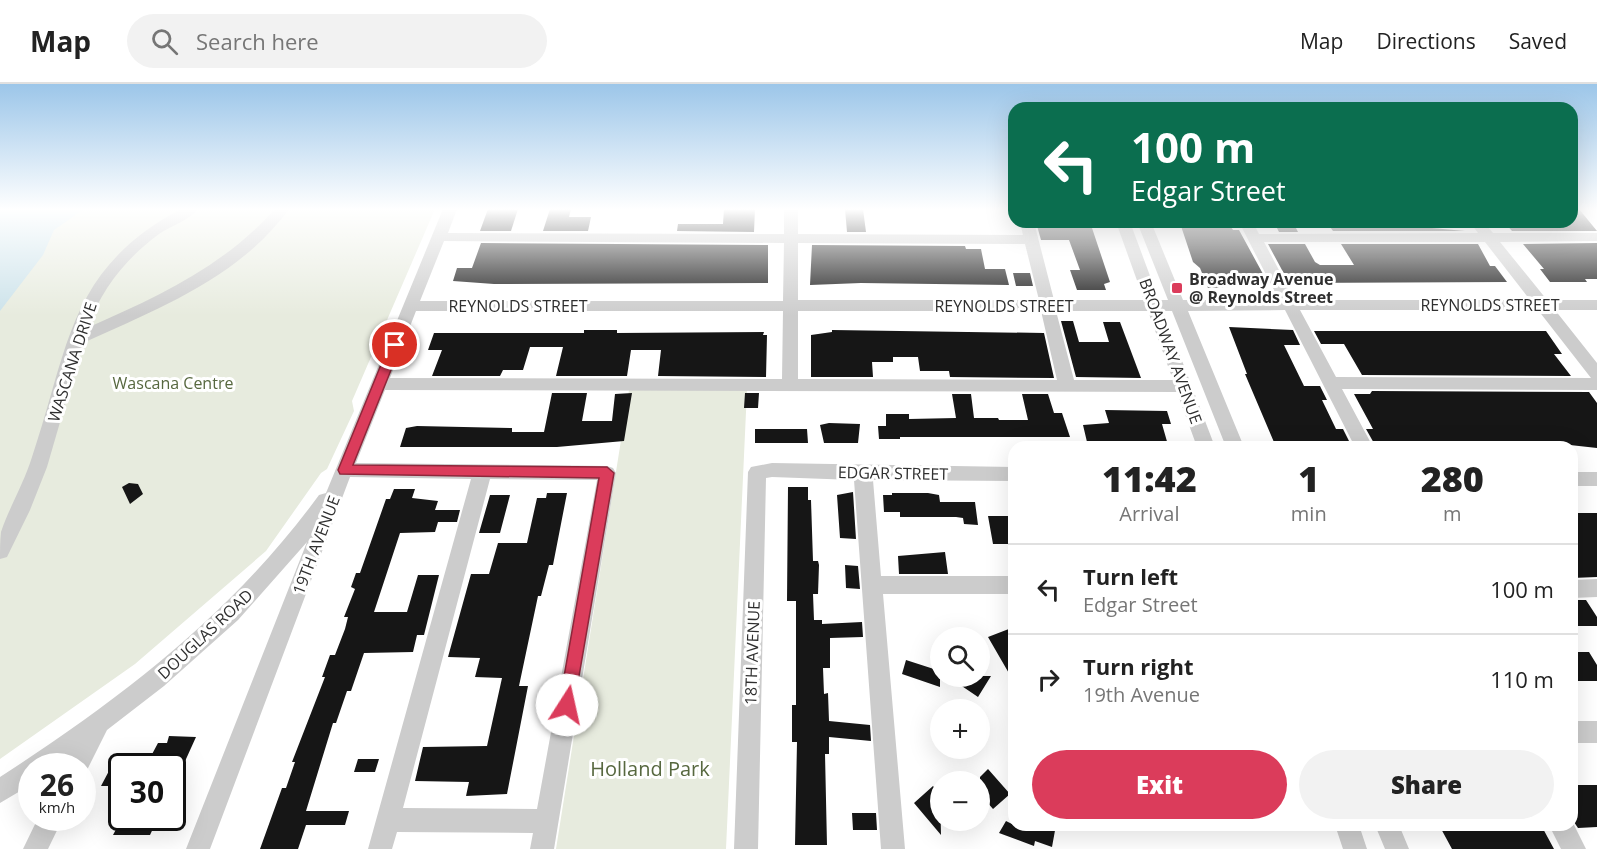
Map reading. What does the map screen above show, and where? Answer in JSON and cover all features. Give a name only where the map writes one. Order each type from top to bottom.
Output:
[{"type":"street","name":"WASCANA DRIVE","points":[[0,551],[30,490],[76,340],[92,298],[115,267],[138,245]]},
{"type":"street","points":[[76,340],[198,284],[227,264],[249,245]]},
{"type":"street","name":"19TH AVENUE","points":[[198,849],[344,470],[436,245]]},
{"type":"street","points":[[790,384],[791,245]]},
{"type":"street","points":[[1032,245],[1067,385]]},
{"type":"street","name":"BROADWAY AVENUE","points":[[1133,245],[1204,441]]},
{"type":"street","name":"BROADWAY AVENUE","points":[[1153,245],[1233,441]]},
{"type":"street","points":[[1258,245],[1361,441]]},
{"type":"street","points":[[1495,245],[1597,374]]},
{"type":"street","name":"REYNOLDS STREET","points":[[411,306],[1597,305]]},
{"type":"street","points":[[1330,383],[1597,384]]},
{"type":"street","points":[[379,384],[1184,386]]},
{"type":"street","points":[[344,470],[607,473],[542,849]]},
{"type":"street","name":"DOUGLAS ROAD","points":[[55,753],[98,724],[164,673],[228,617],[285,554],[344,470]]},
{"type":"street","name":"EDGAR STREET","points":[[772,470],[1008,474]]},
{"type":"street","name":"18TH AVENUE","points":[[746,849],[757,472],[772,470]]},
{"type":"street","points":[[380,849],[482,473]]},
{"type":"street","points":[[863,473],[893,849]]},
{"type":"street","points":[[1578,479],[1597,479]]},
{"type":"street","points":[[871,585],[1008,585]]},
{"type":"street","points":[[1578,588],[1597,588]]},
{"type":"street","points":[[84,753],[98,724]]},
{"type":"street","points":[[1578,732],[1597,732]]},
{"type":"street","points":[[0,791],[18,779]]},
{"type":"street","points":[[388,820],[547,821]]},
{"type":"street","points":[[35,849],[44,831]]},
{"type":"street","points":[[1349,831],[1355,849]]},
{"type":"street","points":[[1390,831],[1397,849]]},
{"type":"street","points":[[1564,831],[1574,849]]},
{"type":"green space","name":"Wascana Centre","points":[[0,245],[420,245],[352,401],[354,411],[327,469],[321,473],[266,551],[135,664],[0,759]]},
{"type":"green space","name":"Holland Park","points":[[629,390],[747,390],[726,849],[556,849]]},
{"type":"water","points":[[0,245],[48,245],[43,255],[0,311]]},
{"type":"building","points":[[480,245],[768,245],[768,283],[494,284],[453,281],[457,268],[472,268]]},
{"type":"building","points":[[812,245],[965,246],[966,249],[981,249],[985,269],[1005,269],[1009,285],[861,283],[810,285]]},
{"type":"building","points":[[1071,245],[1098,245],[1110,282],[1104,284],[1106,290],[1077,290],[1070,270],[1080,270]]},
{"type":"building","points":[[1187,245],[1247,245],[1269,285],[1208,288],[1200,268],[1193,262]]},
{"type":"building","points":[[1268,245],[1305,245],[1315,262],[1320,265],[1354,265],[1341,245],[1478,245],[1490,266],[1495,266],[1507,282],[1289,283]]},
{"type":"building","points":[[1524,245],[1597,245],[1597,279],[1585,279],[1587,282],[1550,282],[1540,269],[1544,269]]},
{"type":"building","points":[[1013,273],[1030,273],[1033,286],[1016,286]]},
{"type":"building","points":[[1061,321],[1073,321],[1079,342],[1109,342],[1103,322],[1120,322],[1141,378],[1076,377]]},
{"type":"building","points":[[1229,327],[1293,330],[1300,345],[1284,345],[1304,386],[1320,386],[1327,400],[1322,400],[1336,429],[1343,429],[1349,441],[1273,441],[1245,374],[1247,374]]},
{"type":"building","points":[[584,330],[617,330],[617,333],[764,332],[763,335],[767,335],[766,377],[658,376],[661,350],[631,350],[627,376],[556,376],[563,347],[530,347],[523,370],[503,370],[500,376],[432,376],[442,350],[428,350],[434,333],[584,333]]},
{"type":"building","points":[[832,330],[1044,333],[1054,378],[950,377],[949,371],[920,371],[918,357],[893,357],[893,362],[872,362],[873,377],[811,377],[811,335],[832,332]]},
{"type":"building","points":[[1314,331],[1546,331],[1562,354],[1554,354],[1571,376],[1362,375],[1344,344],[1321,344]]},
{"type":"building","points":[[1372,391],[1589,392],[1597,403],[1597,448],[1578,446],[1578,441],[1373,441],[1366,429],[1373,429],[1354,394],[1370,394]]},
{"type":"building","points":[[552,393],[587,393],[582,421],[612,421],[615,394],[632,393],[624,441],[557,447],[400,447],[406,428],[417,426],[512,428],[512,432],[544,432]]},
{"type":"building","points":[[745,393],[759,393],[758,408],[744,408]]},
{"type":"building","points":[[952,394],[971,394],[974,418],[1028,420],[1022,394],[1048,394],[1054,413],[1062,413],[1070,437],[879,439],[878,426],[886,426],[886,414],[909,414],[909,419],[956,418]]},
{"type":"building","points":[[1105,410],[1167,411],[1171,424],[1162,424],[1167,441],[1087,441],[1083,425],[1109,423]]},
{"type":"building","points":[[860,424],[858,443],[824,443],[820,425]]},
{"type":"building","points":[[755,429],[807,429],[808,443],[755,443]]},
{"type":"building","points":[[129,483],[138,484],[143,494],[130,504],[122,487]]},
{"type":"building","points":[[788,487],[808,487],[808,500],[811,500],[813,561],[818,561],[819,565],[818,594],[813,594],[814,620],[822,620],[822,624],[862,622],[863,637],[830,638],[830,668],[823,668],[824,694],[828,693],[829,721],[870,725],[871,741],[829,737],[829,754],[825,754],[827,845],[795,845],[797,742],[792,742],[792,705],[796,705],[796,601],[787,601]]},
{"type":"building","points":[[394,489],[415,489],[412,498],[438,501],[435,510],[460,510],[457,522],[438,522],[435,532],[400,533],[374,612],[407,612],[418,575],[439,575],[424,635],[417,635],[413,652],[364,653],[351,691],[347,691],[336,723],[333,723],[306,811],[349,811],[345,825],[306,825],[298,849],[260,849],[282,788],[286,788],[295,762],[292,762],[325,677],[322,677],[330,655],[335,655],[345,629],[348,617],[344,617],[355,589],[351,587],[356,573],[360,573],[386,499],[390,499]]},
{"type":"building","points":[[853,492],[856,539],[840,538],[837,495]]},
{"type":"building","points":[[547,493],[567,493],[553,565],[549,565],[541,596],[538,596],[519,686],[528,686],[507,794],[466,796],[469,782],[415,781],[423,747],[487,746],[502,678],[475,677],[480,658],[448,657],[471,574],[489,574],[498,543],[527,543],[537,498],[546,498]]},
{"type":"building","points":[[892,493],[928,493],[939,495],[940,502],[975,502],[978,525],[964,524],[963,518],[956,517],[900,517],[900,512],[884,512],[883,495],[892,495]]},
{"type":"building","points":[[490,495],[510,495],[500,533],[479,533]]},
{"type":"building","points":[[1578,513],[1597,513],[1597,577],[1578,578]]},
{"type":"building","points":[[988,516],[1008,516],[1008,544],[993,544]]},
{"type":"building","points":[[945,552],[948,574],[899,574],[898,556]]},
{"type":"building","points":[[845,565],[858,566],[860,589],[846,588]]},
{"type":"building","points":[[1578,600],[1586,600],[1597,617],[1597,626],[1578,626]]},
{"type":"building","points":[[1008,629],[1008,672],[990,640],[990,636]]},
{"type":"building","points":[[1578,652],[1589,652],[1597,665],[1597,681],[1578,681]]},
{"type":"building","points":[[906,660],[930,668],[930,684],[902,674]]},
{"type":"building","points":[[963,687],[984,687],[978,697]]},
{"type":"building","points":[[169,736],[196,737],[186,759],[186,753],[153,753],[158,743],[167,743]]},
{"type":"building","points":[[358,759],[379,759],[375,772],[354,772]]},
{"type":"building","points":[[990,771],[1008,792],[1008,796],[993,809],[990,806]]},
{"type":"building","points":[[108,773],[108,786],[101,786]]},
{"type":"building","points":[[1578,785],[1597,785],[1597,827],[1578,828]]},
{"type":"building","points":[[930,789],[930,822],[914,803]]},
{"type":"building","points":[[852,813],[876,813],[877,830],[853,830]]},
{"type":"building","points":[[1006,821],[1008,831],[1055,831],[1052,847],[1035,841],[1034,846],[999,833]]},
{"type":"building","points":[[115,831],[152,831],[150,835],[113,835]]},
{"type":"building","points":[[1442,831],[1544,831],[1554,849],[1452,849]]},
{"type":"place","name":"Broadway Avenue @ Reynolds Street","points":[[1177,288]]},
{"type":"route","points":[[395,345],[344,470],[607,473],[567,705]]}]
